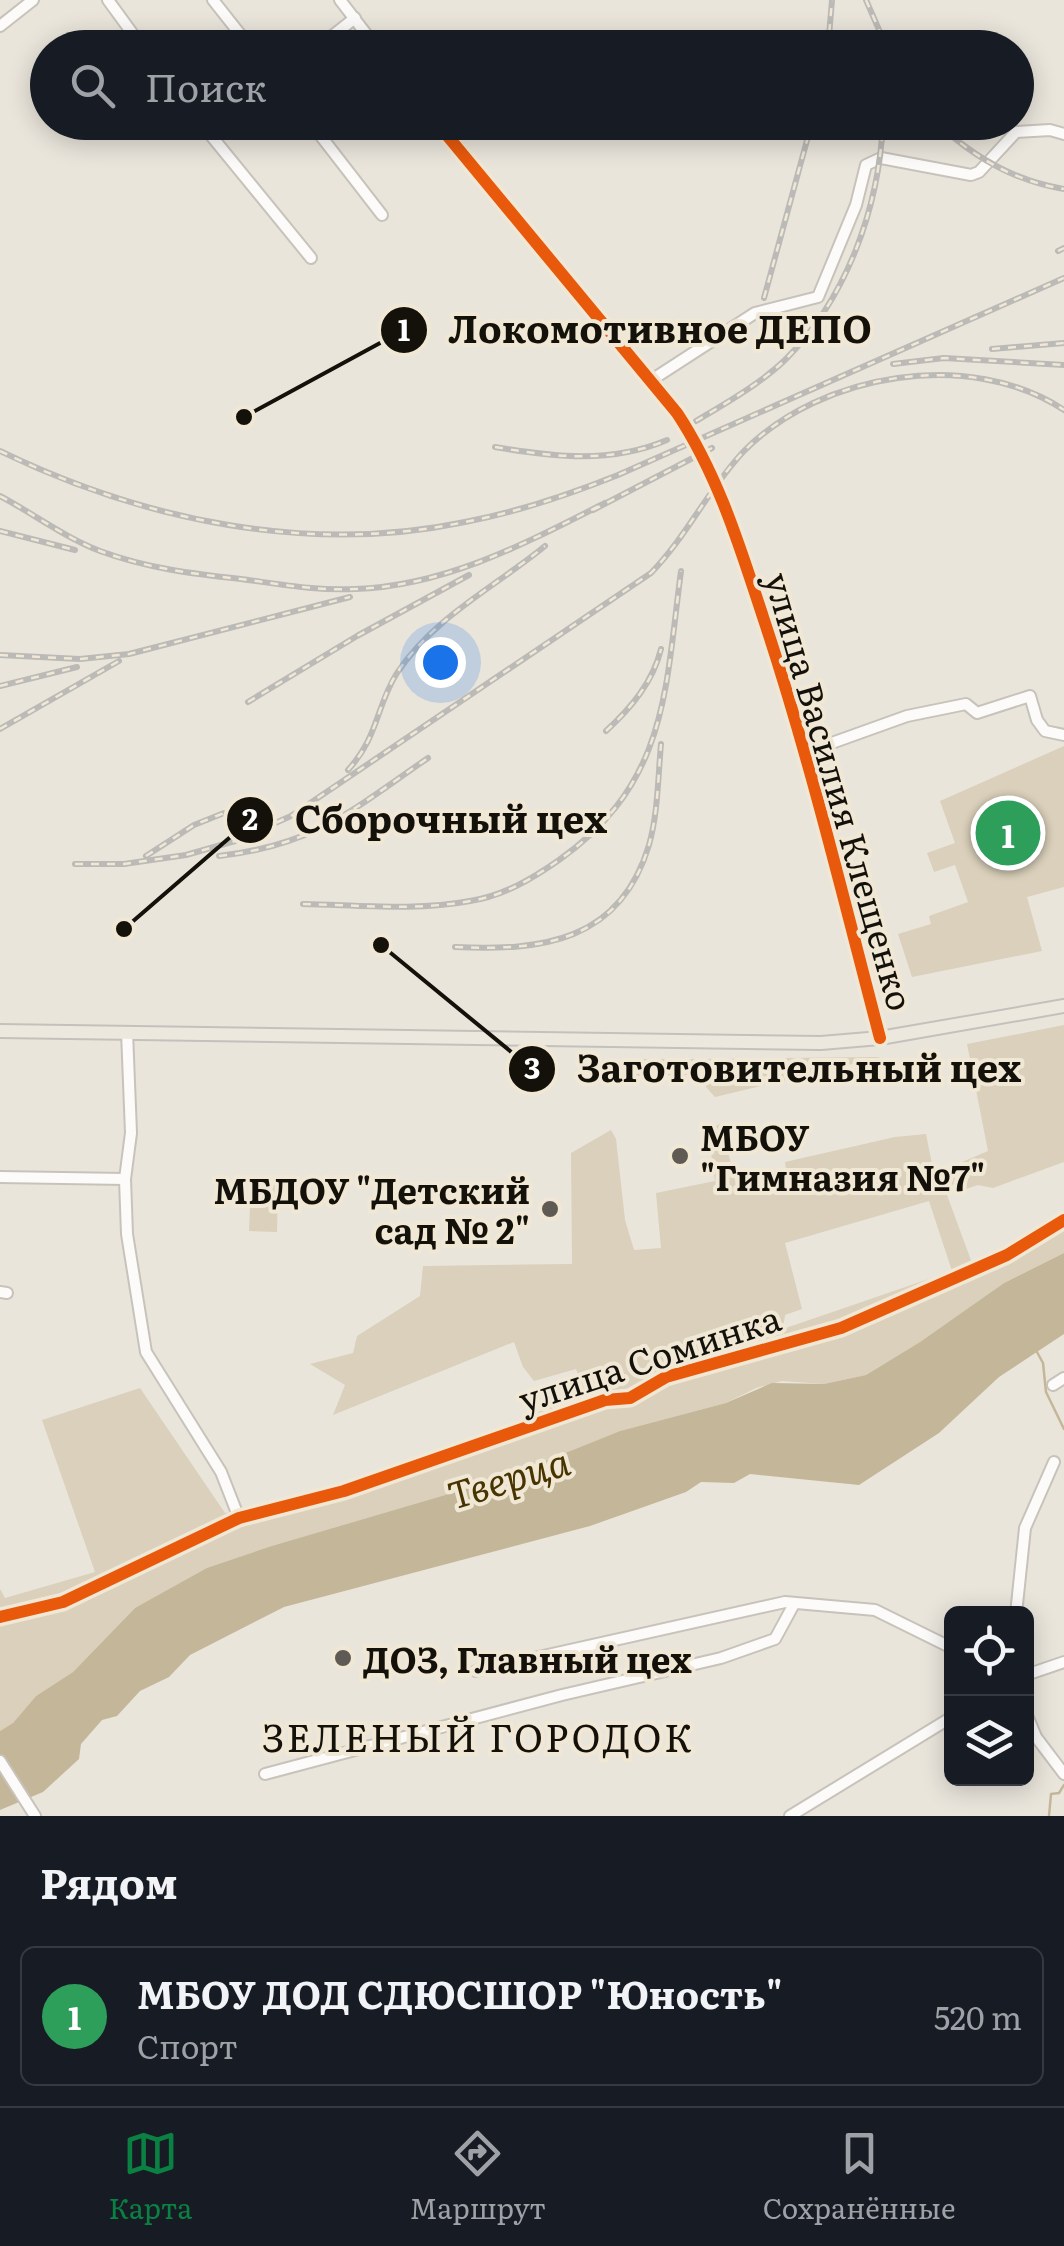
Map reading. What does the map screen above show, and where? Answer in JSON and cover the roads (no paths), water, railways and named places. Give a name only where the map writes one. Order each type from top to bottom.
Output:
[{"type":"main road","points":[[0,1031],[416,1034],[820,1043],[880,1038],[1064,1006]]},
{"type":"street","points":[[0,26],[33,0]]},
{"type":"street","points":[[108,0],[130,30]]},
{"type":"street","points":[[214,0],[237,30]]},
{"type":"street","points":[[340,0],[364,30]]},
{"type":"street","points":[[340,30],[355,18]]},
{"type":"street","points":[[1034,131],[1064,134]]},
{"type":"street","points":[[214,140],[310,258]]},
{"type":"street","points":[[324,140],[382,215]]},
{"type":"street","name":"улица Василия Клещенко","points":[[451,140],[696,442],[730,520],[776,655],[880,1038]]},
{"type":"street","points":[[650,381],[732,325],[756,313],[818,297],[856,205],[866,165],[872,160],[880,158],[971,175],[1008,140]]},
{"type":"street","points":[[804,754],[906,716],[966,704],[976,713],[1030,696],[1045,731],[1064,735]]},
{"type":"street","points":[[127,1032],[127,1234],[146,1352],[221,1472],[239,1518]]},
{"type":"street","points":[[0,1176],[125,1180]]},
{"type":"street","name":"улица Соминка","points":[[0,1617],[64,1602],[239,1518],[344,1491],[606,1400],[630,1398],[666,1377],[841,1328],[1007,1255],[1064,1220]]},
{"type":"street","points":[[1053,1385],[1064,1378]]},
{"type":"street","points":[[1017,1606],[1025,1528],[1054,1462]]},
{"type":"street","points":[[476,1671],[785,1602],[876,1610],[944,1644]]},
{"type":"street","points":[[265,1774],[562,1695],[720,1658],[775,1639],[794,1604]]},
{"type":"street","points":[[1034,1672],[1064,1662]]},
{"type":"street","points":[[790,1816],[944,1723]]},
{"type":"street","points":[[1034,1732],[1064,1774]]},
{"type":"street","points":[[0,1761],[35,1816]]},
{"type":"water","name":"Тверца","points":[[1064,1253],[1064,1334],[999,1377],[939,1433],[859,1485],[750,1474],[734,1483],[701,1482],[686,1492],[590,1526],[284,1607],[190,1655],[169,1677],[140,1691],[117,1716],[102,1720],[81,1744],[79,1759],[43,1792],[0,1810],[0,1731],[13,1723],[36,1696],[73,1672],[135,1608],[207,1568],[503,1478],[620,1431],[726,1403],[772,1383],[824,1384],[866,1375],[1004,1283]]},
{"type":"waterway","points":[[1037,1352],[1043,1363],[1046,1392],[1064,1429]]},
{"type":"waterway","points":[[1049,1816],[1051,1794],[1059,1793],[1064,1785]]},
{"type":"railway","points":[[830,30],[832,0]]},
{"type":"railway","points":[[866,0],[879,30]]},
{"type":"railway","points":[[764,298],[807,140]]},
{"type":"railway","points":[[696,421],[775,369],[807,336],[826,309],[867,219],[881,140]]},
{"type":"railway","points":[[958,140],[995,166],[1064,189]]},
{"type":"railway","points":[[1058,251],[1064,248]]},
{"type":"railway","points":[[0,451],[110,496],[227,525],[346,535],[465,522],[543,502],[618,475],[1064,278]]},
{"type":"railway","points":[[992,349],[1064,343]]},
{"type":"railway","points":[[893,364],[944,358],[1064,365]]},
{"type":"railway","points":[[75,864],[124,864],[186,855],[235,841],[291,816],[651,573],[744,451],[776,424],[813,403],[854,387],[942,375],[985,379],[1026,391],[1064,410]]},
{"type":"railway","points":[[495,447],[582,456],[625,453],[667,440]]},
{"type":"railway","points":[[593,510],[712,448]]},
{"type":"railway","points":[[0,496],[87,545],[135,562],[205,575],[341,589],[389,586],[453,571],[515,547],[605,503]]},
{"type":"railway","points":[[0,531],[75,550]]},
{"type":"railway","points":[[348,770],[372,733],[390,685],[412,653],[447,619],[545,546]]},
{"type":"railway","points":[[303,904],[408,907],[482,899],[538,874],[595,830],[622,799],[655,732],[671,656],[681,571]]},
{"type":"railway","points":[[248,702],[469,575]]},
{"type":"railway","points":[[0,655],[80,659],[129,654],[350,597]]},
{"type":"railway","points":[[606,731],[640,694],[661,649]]},
{"type":"railway","points":[[0,729],[119,661]]},
{"type":"railway","points":[[0,686],[77,667]]},
{"type":"railway","points":[[455,947],[547,942],[598,921],[619,902],[636,877],[649,845],[661,744]]},
{"type":"railway","points":[[219,856],[252,851],[307,834],[354,809],[428,758]]},
{"type":"railway","points":[[146,856],[194,825],[224,813]]},
{"type":"place","name":"Локомотивное ДЕПО","points":[[244,417]]},
{"type":"place","name":"МБОУ ДОД СДЮСШОР \"Юность\"","points":[[1008,833]]},
{"type":"place","name":"Сборочный цех","points":[[124,929]]},
{"type":"place","name":"Заготовительный цех","points":[[381,945]]},
{"type":"place","name":"МБОУ \"Гимназия №7\"","points":[[680,1156]]},
{"type":"place","name":"МБДОУ \"Детский сад № 2\"","points":[[550,1209]]},
{"type":"place","name":"ДОЗ, Главный цех","points":[[343,1658]]},
{"type":"district","name":"ЗЕЛЕНЫЙ ГОРОДОК","points":[[478,1735]]}]
